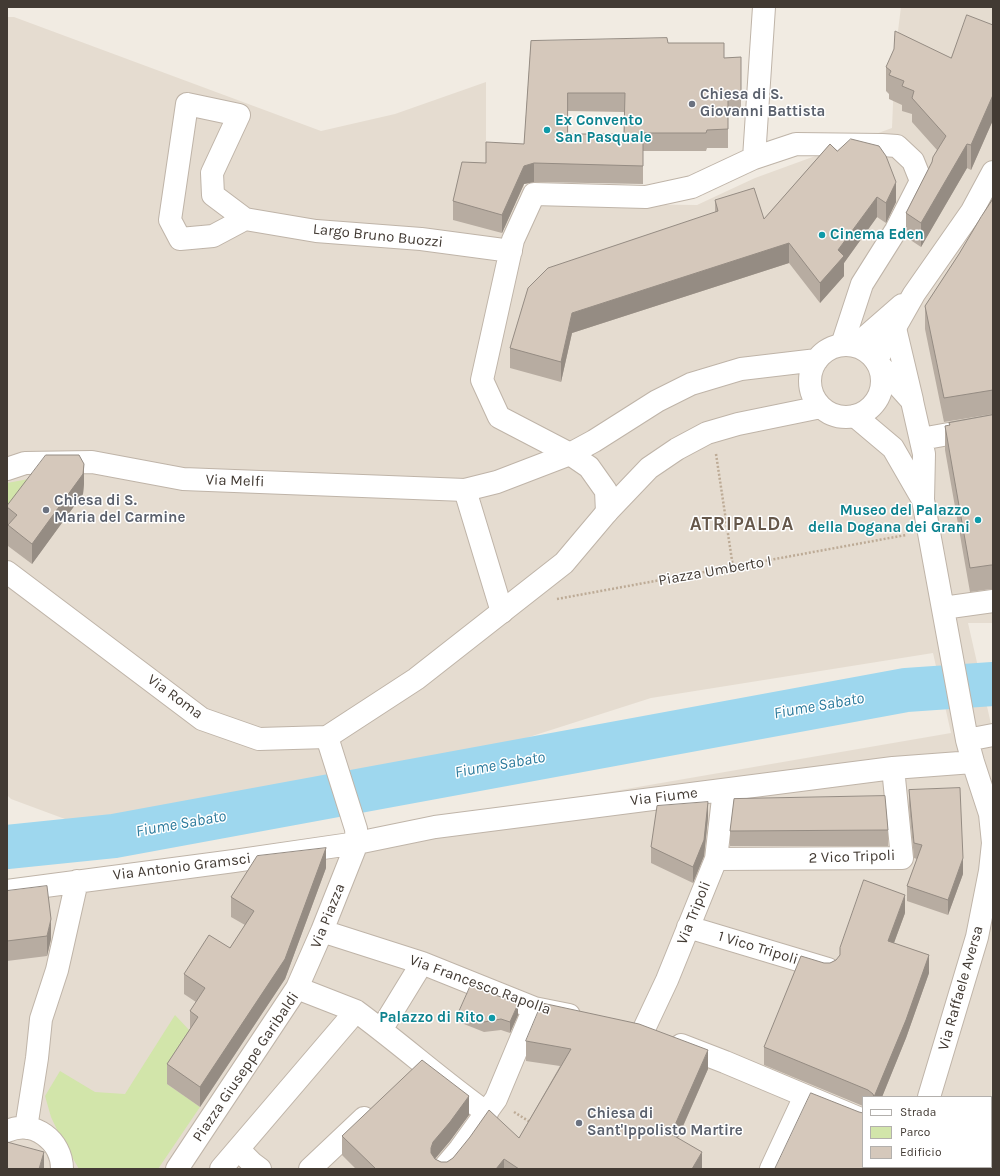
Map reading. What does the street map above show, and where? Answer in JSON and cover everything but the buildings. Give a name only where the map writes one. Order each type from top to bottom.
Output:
[{"type":"street","points":[[754,158],[764,7]]},
{"type":"street","name":"Largo Bruno Buozzi","points":[[245,219],[213,236],[180,239],[170,220],[187,104],[239,115],[212,173],[213,195],[245,219],[316,231],[421,240],[511,251]]},
{"type":"street","points":[[607,512],[606,491],[589,467],[570,454],[499,417],[482,380],[513,240],[534,194],[646,197],[692,187],[754,158],[796,144],[897,146],[913,161],[921,181],[896,230],[862,284],[849,346]]},
{"type":"street","points":[[912,401],[876,361],[863,350],[849,346],[833,348],[824,352],[816,360],[812,369],[810,379],[814,399],[821,407],[831,414],[843,417],[855,416],[874,404],[882,383],[876,361],[914,294],[972,211],[993,172]]},
{"type":"street","points":[[849,346],[914,294]]},
{"type":"street","points":[[895,328],[924,454],[923,500],[966,734],[973,762]]},
{"type":"street","points":[[502,612],[465,490],[497,482],[570,454],[594,441],[657,401],[691,384],[741,369],[816,360]]},
{"type":"street","points":[[356,836],[327,737],[416,678],[564,563],[607,512],[649,468],[677,449],[707,433],[738,424],[821,407]]},
{"type":"street","points":[[855,416],[893,448],[923,500]]},
{"type":"street","points":[[921,439],[993,426]]},
{"type":"street","name":"Via Melfi","points":[[7,469],[25,463],[92,462],[183,479],[465,490]]},
{"type":"street","name":"Via Roma","points":[[7,572],[202,719],[259,739],[327,737]]},
{"type":"street","points":[[944,617],[993,601]]},
{"type":"street","points":[[966,734],[993,735]]},
{"type":"street","name":"Via Fiume","points":[[356,836],[893,768],[973,762]]},
{"type":"street","name":"Via Raffaele Aversa","points":[[929,1096],[977,936],[990,871],[993,843],[990,814],[973,762]]},
{"type":"street","name":"2 Vico Tripoli","points":[[716,859],[902,858],[893,768]]},
{"type":"street","name":"Via Tripoli","points":[[724,790],[716,859],[667,980],[648,1034],[725,1062],[805,1096]]},
{"type":"street","name":"Via Antonio Gramsci","points":[[7,891],[234,861],[356,836]]},
{"type":"street","name":"Via Piazza","points":[[297,988],[322,932],[356,836]]},
{"type":"street","points":[[62,1169],[62,1162],[58,1149],[50,1138],[38,1131],[16,1129],[37,1058],[41,1019],[57,970],[77,881]]},
{"type":"street","name":"1 Vico Tripoli","points":[[688,927],[828,969]]},
{"type":"street","name":"Via Francesco Rapolla","points":[[322,932],[422,963],[534,1008],[588,1020]]},
{"type":"street","points":[[381,1030],[422,963]]},
{"type":"street","name":"Piazza Giuseppe Garibaldi","points":[[177,1169],[297,988],[356,1011],[381,1030],[415,1068],[455,1090],[487,1113]]},
{"type":"street","points":[[443,1169],[460,1149],[496,1099],[534,1008]]},
{"type":"street","points":[[221,1169],[356,1011]]},
{"type":"street","points":[[771,1169],[805,1096],[862,1120]]},
{"type":"street","points":[[310,1169],[376,1105]]},
{"type":"street","points":[[238,1149],[260,1169]]},
{"type":"path","points":[[707,433],[717,456],[733,567]]},
{"type":"path","name":"Piazza Umberto I","points":[[550,601],[929,531]]},
{"type":"shaded area","points":[[901,7],[993,7],[993,623],[968,623],[991,724],[993,724],[993,1169],[7,1169],[7,881],[342,838],[951,733],[933,653],[651,698],[379,785],[73,822],[11,799],[7,795],[7,17],[14,17],[321,131],[395,114],[486,82],[486,160],[524,184],[524,203],[697,205],[755,178],[892,128],[895,55]]},
{"type":"green space","points":[[45,476],[7,526],[7,483]]},
{"type":"green space","points":[[175,1015],[190,1031],[167,1084],[200,1107],[158,1169],[79,1169],[51,1117],[45,1096],[60,1071],[95,1092],[125,1094]]},
{"type":"waterway","name":"Fiume Sabato","points":[[7,847],[114,836],[906,690],[993,684]]},
{"type":"place","name":"Chiesa di S. Giovanni Battista","points":[[692,104]]},
{"type":"place","name":"Ex Convento San Pasquale","points":[[547,130]]},
{"type":"place","name":"Cinema Eden","points":[[822,235]]},
{"type":"place","name":"Chiesa di S. Maria del Carmine","points":[[46,510]]},
{"type":"place","name":"Museo del Palazzo della Dogana dei Grani","points":[[978,520]]},
{"type":"place","name":"Palazzo di Rito","points":[[492,1018]]},
{"type":"place","name":"Chiesa di Sant'Ippolisto Martire","points":[[579,1123]]},
{"type":"district","name":"ATRIPALDA","points":[[742,525]]}]
